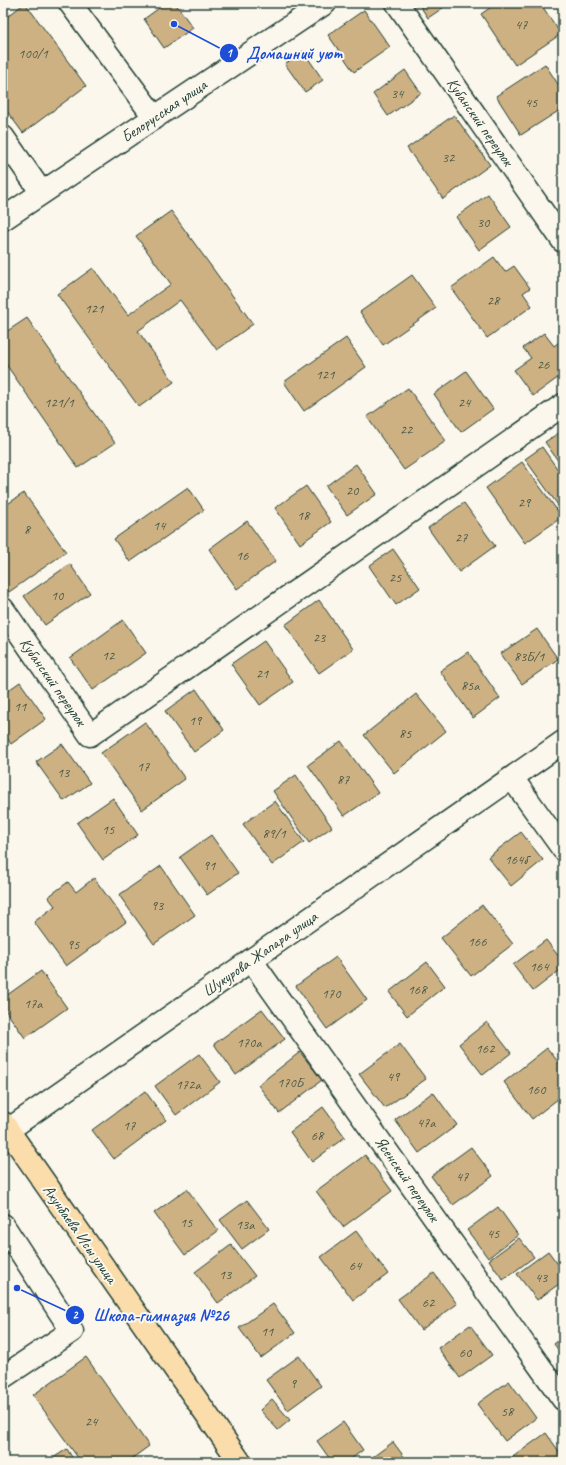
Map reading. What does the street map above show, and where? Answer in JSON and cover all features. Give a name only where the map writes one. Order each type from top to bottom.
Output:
[{"type":"main road","name":"Ахунбаева Исы улица","points":[[5,1127],[240,1462]]},
{"type":"street","points":[[70,3],[155,118]]},
{"type":"street","name":"Белорусская улица","points":[[3,219],[325,3]]},
{"type":"street","name":"Кубанский переулок","points":[[397,3],[563,241]]},
{"type":"street","points":[[3,137],[42,193]]},
{"type":"street","name":"Кубанский переулок","points":[[3,609],[90,735],[563,405]]},
{"type":"street","name":"Шукурова Жапара улица","points":[[5,1127],[251,960],[563,742]]},
{"type":"street","points":[[512,778],[563,849]]},
{"type":"street","name":"Ясенский переулок","points":[[251,960],[563,1399]]},
{"type":"street","points":[[3,1225],[72,1331],[3,1377]]},
{"type":"building","points":[[25,3],[86,86],[23,133],[3,106],[3,20]]},
{"type":"building","points":[[166,3],[175,3],[193,28],[164,48],[144,19]]},
{"type":"building","points":[[418,3],[450,3],[428,18]]},
{"type":"building","points":[[497,3],[540,3],[561,34],[515,65],[481,14]]},
{"type":"building","points":[[364,10],[390,47],[354,72],[328,35]]},
{"type":"building","points":[[303,51],[323,80],[305,92],[285,64]]},
{"type":"building","points":[[545,64],[563,92],[563,108],[521,135],[496,96]]},
{"type":"building","points":[[405,70],[421,93],[388,116],[373,94]]},
{"type":"building","points":[[454,115],[490,165],[443,199],[407,148]]},
{"type":"building","points":[[488,194],[511,227],[479,250],[456,217]]},
{"type":"building","points":[[171,211],[253,324],[217,350],[180,300],[138,331],[174,382],[139,407],[57,294],[93,268],[128,315],[171,284],[136,236]]},
{"type":"building","points":[[494,257],[505,272],[514,266],[530,288],[523,293],[532,306],[487,338],[451,288]]},
{"type":"building","points":[[412,275],[436,308],[383,345],[360,312]]},
{"type":"building","points":[[27,318],[115,443],[78,468],[3,360],[3,334]]},
{"type":"building","points":[[544,333],[554,346],[563,339],[563,374],[533,396],[514,370],[531,358],[523,348]]},
{"type":"building","points":[[346,338],[366,367],[304,411],[284,382]]},
{"type":"building","points":[[466,371],[493,409],[461,432],[434,394]]},
{"type":"building","points":[[408,388],[446,441],[404,470],[367,417]]},
{"type":"building","points":[[563,430],[563,468],[545,442]]},
{"type":"building","points":[[542,447],[563,477],[563,506],[560,508],[525,459]]},
{"type":"building","points":[[522,462],[562,517],[525,543],[486,488]]},
{"type":"building","points":[[356,464],[377,494],[347,515],[326,486]]},
{"type":"building","points":[[306,486],[331,522],[300,544],[275,508]]},
{"type":"building","points":[[188,487],[204,510],[130,562],[114,539]]},
{"type":"building","points":[[24,493],[66,552],[9,592],[3,584],[3,507]]},
{"type":"building","points":[[464,503],[495,546],[459,572],[428,528]]},
{"type":"building","points":[[247,521],[276,561],[237,589],[209,549]]},
{"type":"building","points":[[393,549],[420,588],[396,605],[369,566]]},
{"type":"building","points":[[70,564],[90,593],[45,625],[24,596]]},
{"type":"building","points":[[319,600],[353,649],[319,673],[285,625]]},
{"type":"building","points":[[123,620],[146,653],[93,690],[70,658]]},
{"type":"building","points":[[537,629],[558,659],[522,684],[500,654]]},
{"type":"building","points":[[264,641],[293,682],[260,705],[231,664]]},
{"type":"building","points":[[468,652],[500,698],[473,718],[440,671]]},
{"type":"building","points":[[20,682],[46,719],[11,744],[3,732],[3,694]]},
{"type":"building","points":[[196,689],[224,730],[194,752],[165,711]]},
{"type":"building","points":[[416,694],[446,731],[394,773],[364,735]]},
{"type":"building","points":[[145,722],[185,779],[142,810],[101,753]]},
{"type":"building","points":[[341,741],[378,793],[344,816],[308,765]]},
{"type":"building","points":[[62,744],[90,783],[64,801],[36,762]]},
{"type":"building","points":[[296,775],[332,827],[309,843],[273,791]]},
{"type":"building","points":[[113,798],[138,835],[103,860],[77,823]]},
{"type":"building","points":[[275,801],[304,842],[272,865],[243,824]]},
{"type":"building","points":[[521,832],[543,860],[511,886],[488,857]]},
{"type":"building","points":[[211,835],[238,873],[207,895],[180,857]]},
{"type":"building","points":[[161,866],[195,915],[154,944],[119,895]]},
{"type":"building","points":[[94,878],[126,922],[66,966],[34,922],[55,906],[48,897],[68,882],[76,892]]},
{"type":"building","points":[[482,905],[513,944],[471,976],[441,938]]},
{"type":"building","points":[[546,940],[563,962],[563,968],[533,991],[513,965]]},
{"type":"building","points":[[336,957],[367,1000],[327,1029],[296,986]]},
{"type":"building","points":[[427,962],[445,986],[407,1016],[389,992]]},
{"type":"building","points":[[41,971],[67,1008],[25,1038],[3,1007],[3,998]]},
{"type":"building","points":[[262,1009],[285,1039],[236,1075],[214,1044]]},
{"type":"building","points":[[487,1022],[511,1053],[483,1075],[459,1044]]},
{"type":"building","points":[[400,1044],[426,1079],[385,1108],[359,1074]]},
{"type":"building","points":[[547,1048],[563,1068],[563,1095],[532,1119],[504,1082]]},
{"type":"building","points":[[300,1052],[322,1080],[279,1113],[258,1085]]},
{"type":"building","points":[[199,1054],[220,1082],[176,1115],[155,1086]]},
{"type":"building","points":[[145,1091],[166,1120],[114,1159],[92,1130]]},
{"type":"building","points":[[433,1092],[457,1125],[419,1153],[395,1120]]},
{"type":"building","points":[[323,1107],[345,1137],[312,1162],[290,1132]]},
{"type":"building","points":[[471,1147],[493,1176],[453,1205],[431,1176]]},
{"type":"building","points":[[365,1155],[392,1191],[343,1227],[316,1191]]},
{"type":"building","points":[[187,1189],[218,1231],[185,1255],[154,1213]]},
{"type":"building","points":[[247,1200],[269,1229],[242,1249],[220,1220]]},
{"type":"building","points":[[498,1207],[518,1235],[488,1258],[467,1230]]},
{"type":"building","points":[[356,1231],[388,1274],[353,1300],[321,1257]]},
{"type":"building","points":[[519,1238],[534,1257],[503,1280],[489,1260]]},
{"type":"building","points":[[231,1245],[255,1276],[218,1303],[195,1272]]},
{"type":"building","points":[[548,1251],[563,1271],[563,1281],[537,1300],[517,1274]]},
{"type":"building","points":[[434,1273],[457,1304],[421,1330],[398,1299]]},
{"type":"building","points":[[273,1304],[295,1333],[261,1358],[239,1328]]},
{"type":"building","points":[[470,1325],[492,1355],[460,1378],[438,1348]]},
{"type":"building","points":[[563,1337],[563,1356],[554,1344]]},
{"type":"building","points":[[299,1356],[321,1386],[288,1410],[266,1380]]},
{"type":"building","points":[[86,1357],[149,1446],[127,1462],[81,1462],[33,1395]]},
{"type":"building","points":[[509,1381],[536,1418],[505,1441],[477,1404]]},
{"type":"building","points":[[272,1399],[290,1420],[278,1430],[260,1410]]},
{"type":"building","points":[[343,1422],[363,1450],[347,1462],[332,1462],[317,1441]]},
{"type":"building","points":[[546,1433],[563,1457],[563,1462],[513,1462],[510,1459]]},
{"type":"building","points":[[393,1442],[408,1462],[366,1462]]},
{"type":"building","points":[[67,1449],[75,1462],[47,1462]]},
{"type":"place","name":"Домашний уют","points":[[174,24]]},
{"type":"place","name":"Школа-гимназия №26","points":[[17,1288]]}]
